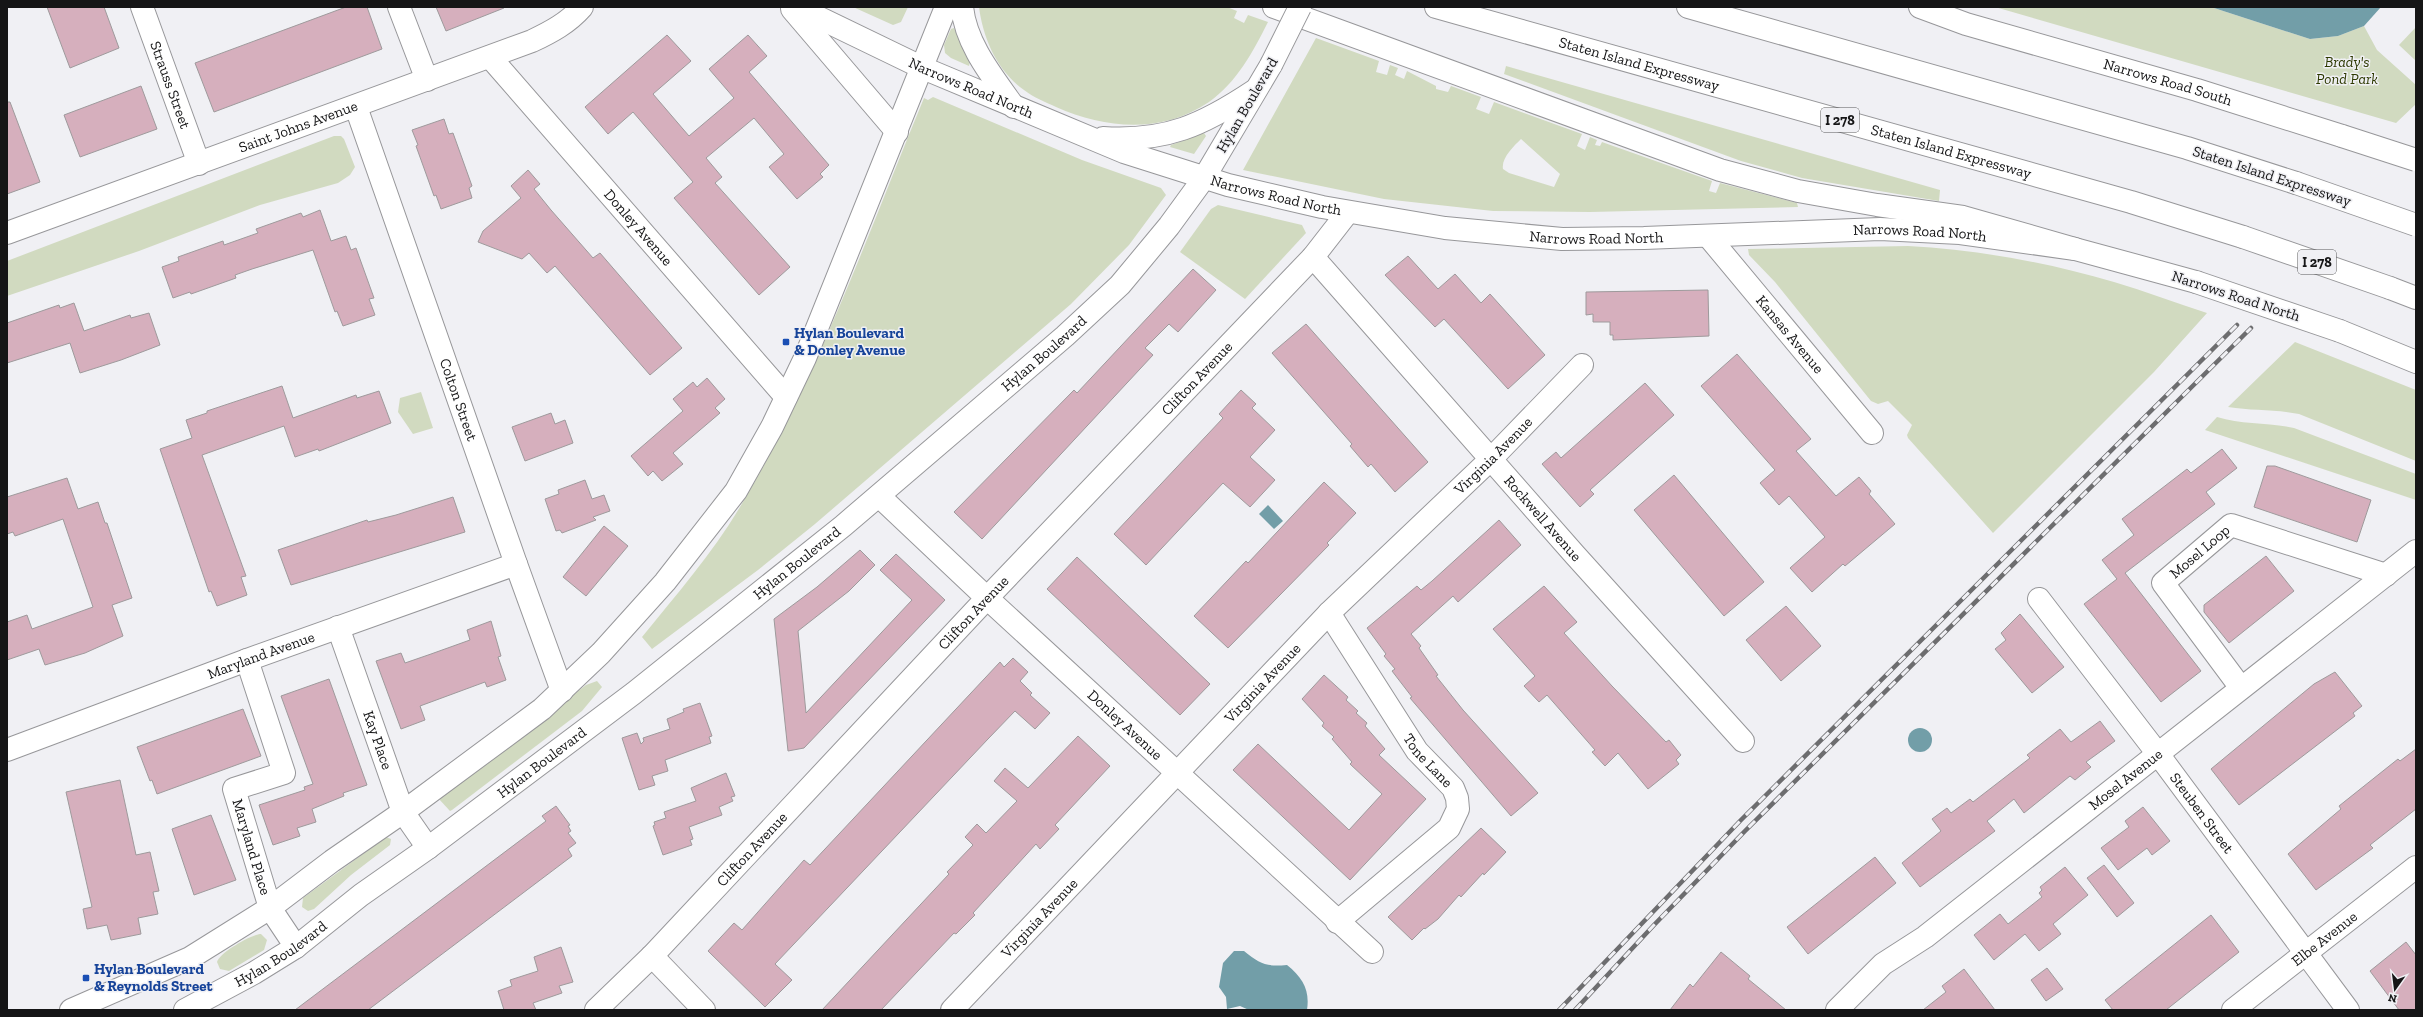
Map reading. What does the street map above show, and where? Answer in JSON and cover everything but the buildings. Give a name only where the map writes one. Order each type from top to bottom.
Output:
[{"type":"main road","name":"Strauss Street","points":[[142,7],[200,164]]},
{"type":"main road","points":[[399,7],[427,80]]},
{"type":"main road","name":"Saint Johns Avenue","points":[[7,233],[200,164],[490,57],[554,30],[572,18],[582,7]]},
{"type":"main road","points":[[790,7],[897,132]]},
{"type":"main road","name":"Narrows Road North","points":[[797,7],[922,68],[1088,138],[1152,162],[1256,192],[1348,212],[1445,228],[1524,236],[1602,239],[1872,229],[1920,230],[1960,233],[2075,249],[2196,282],[2340,331],[2416,362]]},
{"type":"main road","points":[[70,1010],[190,958],[270,908],[332,861],[403,812],[515,729],[562,691],[601,654],[660,588],[718,515],[752,464],[786,398],[805,358],[946,7]]},
{"type":"main road","points":[[962,7],[966,26],[978,54],[1014,107]]},
{"type":"main road","points":[[1274,7],[1720,170],[1798,191],[1877,205],[1963,217],[2075,249]]},
{"type":"main road","name":"Hylan Boulevard","points":[[185,1010],[254,973],[296,947],[361,895],[428,848],[634,693],[879,496],[1065,336],[1120,285],[1147,255],[1204,178],[1271,65],[1300,7]]},
{"type":"main road","name":"Staten Island Expressway","points":[[1436,7],[2131,202],[2243,237],[2416,298]]},
{"type":"main road","name":"Staten Island Expressway","points":[[1688,7],[2187,148],[2296,183],[2416,225]]},
{"type":"main road","name":"Narrows Road South","points":[[1920,7],[1966,24],[2197,90],[2416,160]]},
{"type":"main road","name":"Donley Avenue","points":[[490,57],[786,398]]},
{"type":"main road","points":[[1088,138],[1146,139],[1178,132],[1224,111],[1258,88]]},
{"type":"main road","name":"Colton Street","points":[[356,107],[562,691]]},
{"type":"main road","name":"Clifton Avenue","points":[[596,1010],[652,956],[987,598],[1313,257],[1348,212]]},
{"type":"main road","name":"Kansas Avenue","points":[[1708,236],[1732,261],[1872,433]]},
{"type":"main road","name":"Rockwell Avenue","points":[[1313,257],[1575,556],[1743,741]]},
{"type":"main road","name":"Virginia Avenue","points":[[952,1010],[1329,613],[1491,459],[1582,365]]},
{"type":"main road","name":"Donley Avenue","points":[[879,496],[1337,922],[1372,952]]},
{"type":"main road","name":"Mosel Loop","points":[[2242,688],[2163,583],[2231,525],[2386,575]]},
{"type":"main road","name":"Mosel Avenue","points":[[1837,1010],[1883,964],[1925,937],[2416,551]]},
{"type":"main road","name":"Maryland Avenue","points":[[7,750],[247,660],[516,564]]},
{"type":"main road","name":"Steuben Street","points":[[2039,599],[2158,754],[2348,1010]]},
{"type":"main road","name":"Tone Lane","points":[[1329,613],[1418,751],[1452,788],[1457,798],[1458,809],[1449,828],[1337,922]]},
{"type":"main road","name":"Kay Place","points":[[338,627],[403,812],[428,848]]},
{"type":"main road","name":"Maryland Place","points":[[247,660],[284,773],[234,789],[270,908],[296,947]]},
{"type":"main road","name":"Elbe Avenue","points":[[2233,1010],[2305,952],[2416,867]]},
{"type":"main road","points":[[652,956],[704,1010]]},
{"type":"green space","points":[[853,7],[908,7],[901,22],[893,25]]},
{"type":"green space","points":[[979,7],[1227,7],[1237,11],[1234,18],[1244,23],[1248,15],[1268,22],[1250,55],[1236,76],[1209,102],[1191,112],[1172,119],[1134,125],[1114,124],[1094,120],[1056,107],[1031,95],[1014,82],[999,64],[993,53],[984,30]]},
{"type":"green space","name":"Brady's Pond Park","points":[[1995,7],[2211,7],[2310,39],[2338,36],[2364,26],[2377,50],[2416,85],[2416,104],[2396,123]]},
{"type":"green space","points":[[2416,27],[2416,61],[2399,45]]},
{"type":"green space","points":[[954,28],[970,62],[969,66],[951,58],[945,53],[944,45],[951,29]]},
{"type":"green space","points":[[1316,38],[1379,61],[1376,72],[1387,75],[1390,65],[1398,68],[1395,75],[1404,79],[1407,71],[1436,86],[1436,89],[1448,92],[1451,86],[1481,97],[1476,109],[1489,114],[1494,102],[1582,134],[1577,146],[1585,150],[1590,137],[1597,140],[1595,145],[1600,146],[1602,142],[1712,181],[1709,191],[1716,193],[1720,183],[1797,203],[1798,207],[1590,212],[1493,211],[1384,199],[1243,170]],"holes":[[[1521,139],[1560,174],[1554,187],[1509,173],[1503,169],[1503,165],[1509,152]]]},
{"type":"green space","points":[[1506,66],[1940,190],[1939,201],[1802,178],[1741,161],[1504,74]]},
{"type":"green space","points":[[933,97],[1082,160],[1161,188],[1166,195],[1129,245],[1071,304],[815,524],[758,570],[652,649],[642,637],[718,541],[740,507],[768,458],[817,358],[840,306],[924,98],[928,100]]},
{"type":"green space","points":[[1204,133],[1206,136],[1194,154],[1170,147],[1171,145]]},
{"type":"green space","points":[[334,136],[341,136],[344,139],[355,167],[350,175],[338,183],[260,205],[139,251],[7,296],[7,261]]},
{"type":"green space","points":[[1218,205],[1302,225],[1306,233],[1245,299],[1180,252],[1211,209]]},
{"type":"green space","points":[[1908,246],[1960,250],[2063,268],[2126,286],[2207,313],[2154,372],[1993,533],[1908,438],[1907,435],[1912,425],[1888,401],[1878,404],[1871,401],[1775,282],[1749,255],[1748,249]]},
{"type":"green space","points":[[2295,342],[2416,390],[2416,461],[2299,414],[2281,411],[2228,407]]},
{"type":"green space","points":[[421,392],[433,428],[413,434],[398,412],[400,398]]},
{"type":"green space","points":[[2217,417],[2226,420],[2294,428],[2416,474],[2416,500],[2205,430]]},
{"type":"green space","points":[[597,681],[602,687],[582,711],[452,810],[450,811],[438,798],[586,685]]},
{"type":"green space","points":[[386,837],[391,839],[390,845],[351,875],[314,909],[308,911],[302,907],[303,898]]},
{"type":"green space","points":[[261,934],[267,940],[264,950],[229,971],[220,969],[217,962],[223,954],[244,940]]},
{"type":"water","points":[[2211,7],[2381,7],[2364,26],[2338,36],[2310,39]]},
{"type":"water","points":[[1268,505],[1283,521],[1274,529],[1259,514]]},
{"type":"water","points":[[1920,728],[1929,731],[1932,740],[1929,749],[1920,752],[1911,749],[1908,740],[1911,731]]},
{"type":"water","points":[[1234,951],[1244,951],[1264,964],[1287,965],[1304,985],[1308,1003],[1307,1010],[1249,1010],[1240,1006],[1227,1009],[1226,997],[1219,987],[1223,963]]},
{"type":"railway","points":[[1559,1010],[1741,820],[2237,325]]},
{"type":"railway","points":[[1575,1010],[1654,925],[1745,831],[2251,328]]},
{"type":"place","name":"Hylan Boulevard & Donley Avenue","points":[[786,342]]},
{"type":"place","name":"Hylan Boulevard & Reynolds Street","points":[[86,978]]}]
